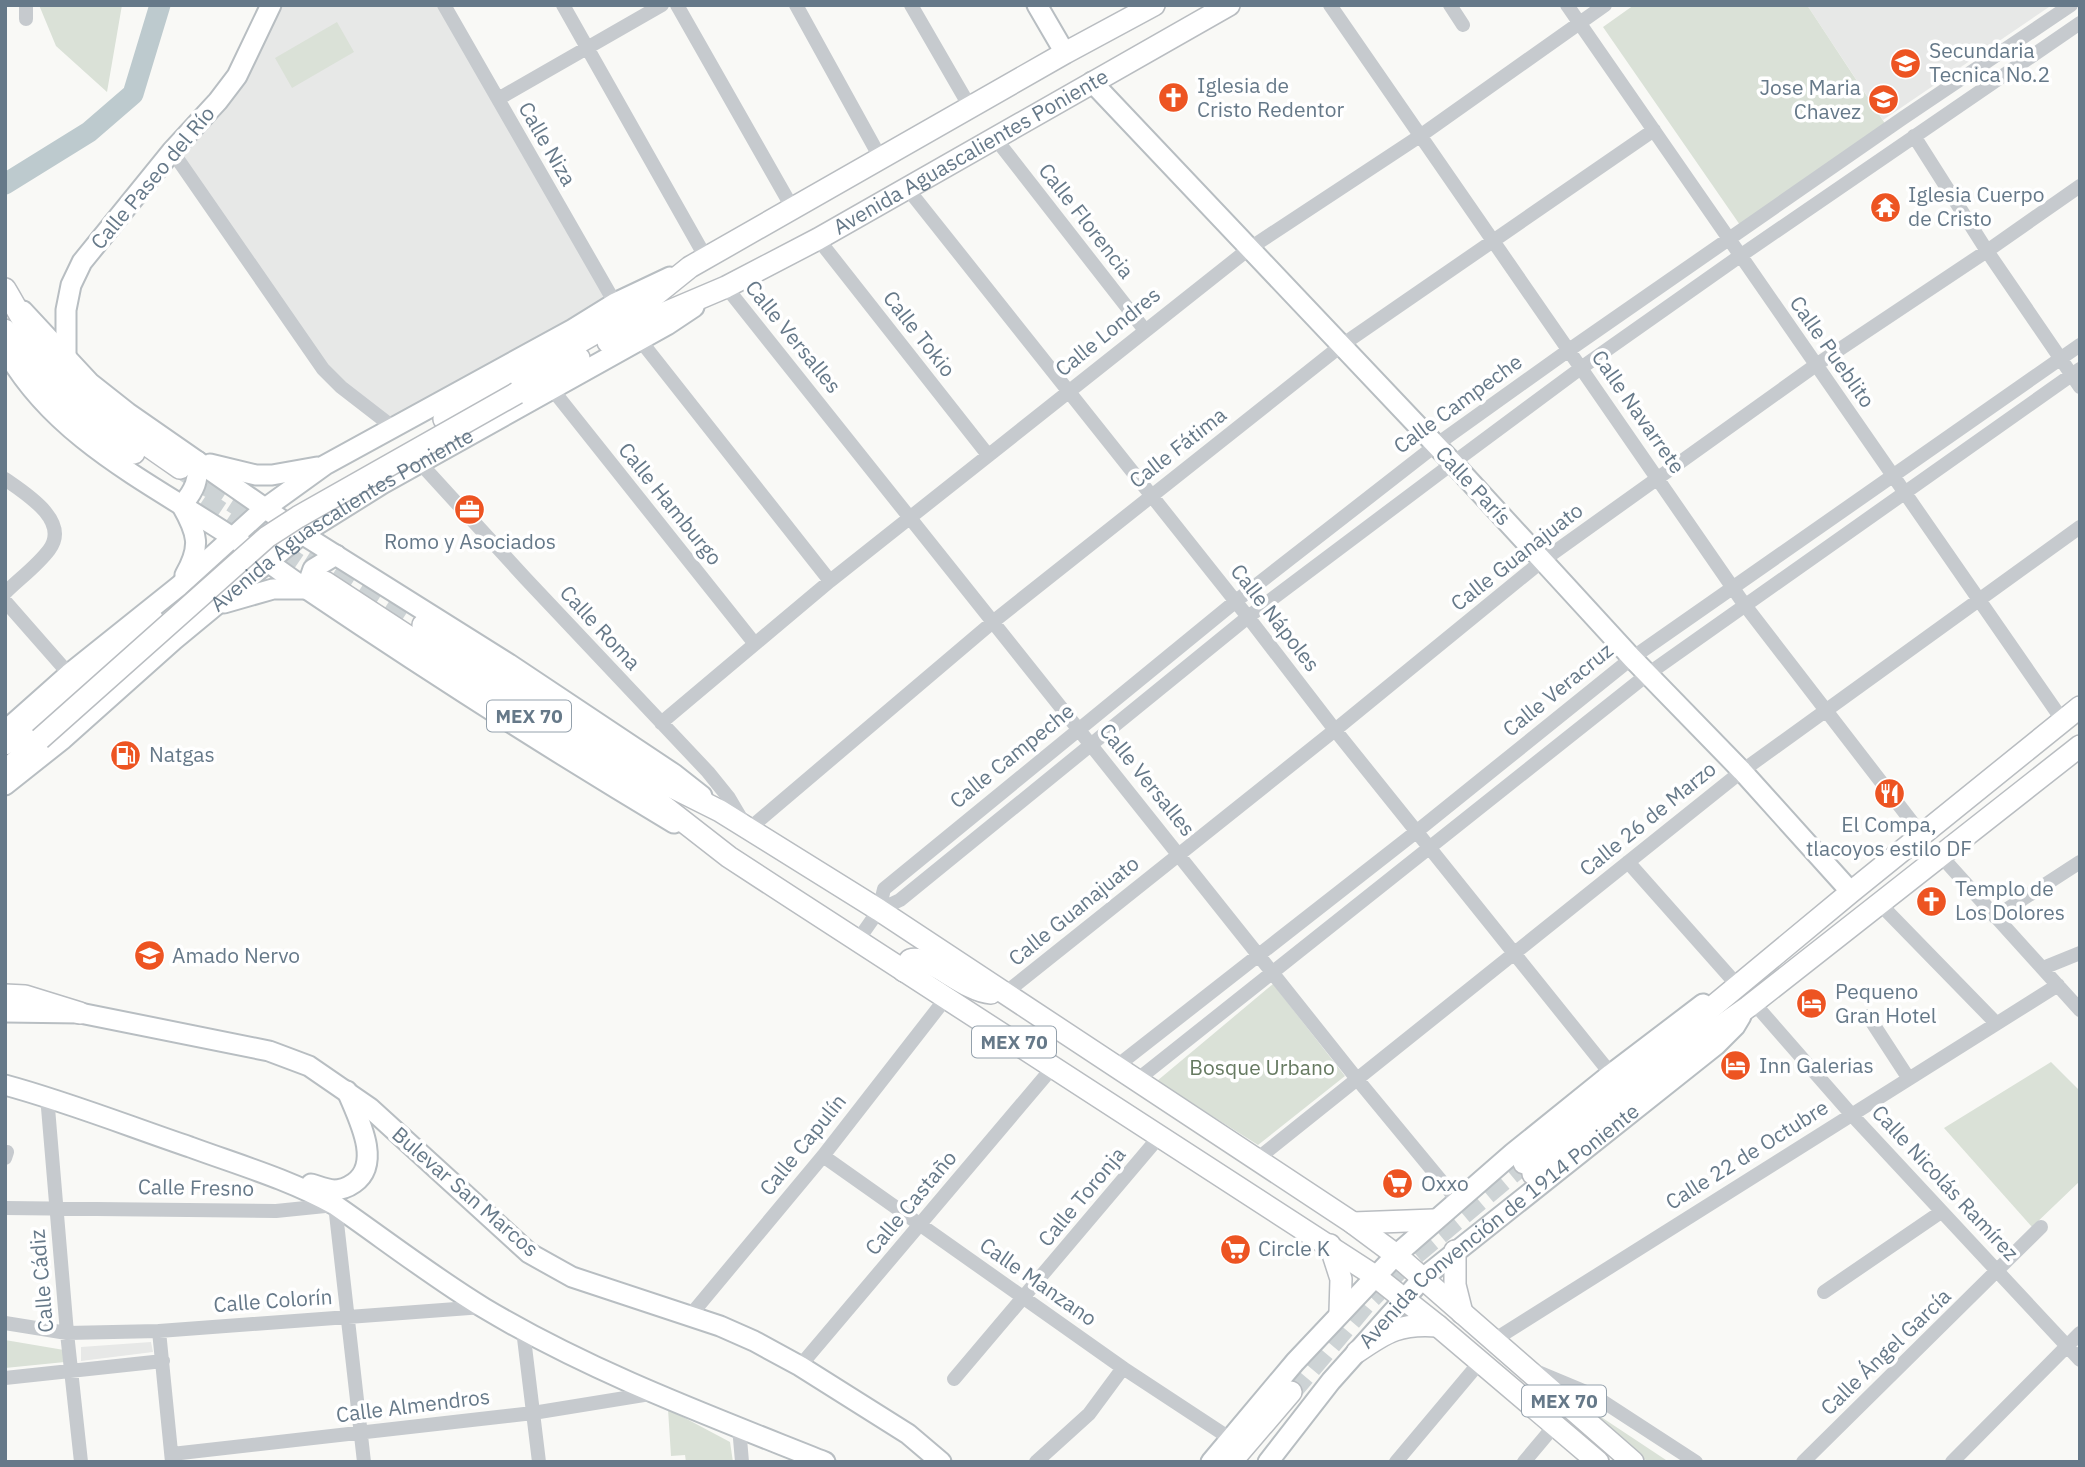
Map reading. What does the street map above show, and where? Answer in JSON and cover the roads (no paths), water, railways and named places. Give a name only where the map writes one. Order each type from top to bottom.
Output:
[{"type":"main road","name":"Avenida Aguascalientes Poniente","points":[[5,772],[267,537],[298,517],[653,318],[718,290],[818,239],[1229,5]]},
{"type":"main road","name":"Avenida Aguascalientes Poniente","points":[[5,744],[153,620],[257,528],[286,507],[639,308],[698,263],[1151,6]]},
{"type":"main road","name":"MEX 70","points":[[9,295],[47,356],[75,386],[107,415],[183,469]]},
{"type":"main road","name":"MEX 70","points":[[5,330],[47,383],[97,427],[183,469]]},
{"type":"main road","name":"MEX 70","points":[[315,585],[643,790],[729,857],[1375,1276],[1598,1462]]},
{"type":"main road","name":"MEX 70","points":[[423,625],[650,776],[748,827],[879,910],[1353,1223],[1423,1278],[1633,1462]]},
{"type":"main road","name":"Avenida Convención de 1914 Poniente","points":[[2080,707],[1734,989],[1528,1169],[1750,1004],[2080,746]]},
{"type":"main road","points":[[904,971],[910,960],[923,959],[975,990],[1004,994]]},
{"type":"main road","points":[[5,995],[25,996],[80,1013]]},
{"type":"main road","points":[[1353,1223],[1434,1220]]},
{"type":"main road","points":[[1329,1245],[1341,1279],[1340,1312]]},
{"type":"main road","points":[[1455,1251],[1455,1285],[1462,1313]]},
{"type":"main road","points":[[1357,1352],[1390,1330],[1411,1325],[1438,1326]]},
{"type":"main road","points":[[1231,1462],[1296,1395],[1249,1462]]},
{"type":"street","name":"Calle Paseo del Río","points":[[66,359],[65,310],[71,285],[82,261],[237,76],[271,5]]},
{"type":"street","name":"Calle Niza","points":[[444,5],[615,303]]},
{"type":"street","points":[[563,5],[588,48],[698,263]]},
{"type":"street","points":[[498,99],[662,5]]},
{"type":"street","points":[[677,5],[793,208]]},
{"type":"street","points":[[796,5],[881,159]]},
{"type":"street","points":[[911,5],[970,107]]},
{"type":"street","points":[[1037,5],[1065,53]]},
{"type":"street","name":"Calle Navarrete","points":[[1330,5],[1731,586],[1922,835]]},
{"type":"street","points":[[1450,5],[1463,25]]},
{"type":"street","name":"Calle Pueblito","points":[[1567,5],[2063,721]]},
{"type":"street","name":"Calle Londres","points":[[661,723],[830,581],[1250,248],[1420,136],[1605,5]]},
{"type":"street","name":"Calle Campeche","points":[[858,940],[879,910],[884,889],[1236,601],[1436,445],[1903,118],[2071,5]]},
{"type":"street","name":"Calle Campeche","points":[[879,910],[900,900],[1248,617],[1452,463],[1740,256],[2080,23]]},
{"type":"street","name":"Calle París","points":[[1092,82],[1436,445],[1632,658],[1742,771],[1852,892]]},
{"type":"street","name":"Calle Fátima","points":[[748,827],[994,621],[1342,345],[1654,130]]},
{"type":"street","points":[[1914,136],[2060,359],[2077,377]]},
{"type":"street","name":"Calle Florencia","points":[[995,138],[1144,330]]},
{"type":"street","points":[[172,151],[323,369],[341,387],[394,428]]},
{"type":"street","name":"Calle Guanajuato","points":[[1004,994],[1542,561],[1816,365],[2080,186]]},
{"type":"street","name":"Calle Nápoles","points":[[906,188],[1611,1074]]},
{"type":"street","name":"Calle Tokio","points":[[818,239],[988,455]]},
{"type":"street","name":"Avenida Aguascalientes Poniente","points":[[5,731],[69,674],[179,586],[264,509],[325,465],[615,303],[698,263]]},
{"type":"street","name":"Avenida Aguascalientes Poniente","points":[[5,785],[302,534],[382,484],[685,314],[718,290]]},
{"type":"street","name":"Calle Versalles","points":[[718,290],[911,516],[1357,1079],[1457,1200]]},
{"type":"street","name":"MEX 70","points":[[9,295],[89,383],[128,413],[183,469],[264,509],[509,664],[674,774],[720,811]]},
{"type":"street","points":[[640,340],[830,581]]},
{"type":"street","name":"Calle Veracruz","points":[[1117,1066],[1416,832],[1632,658],[1731,586],[2080,345]]},
{"type":"street","name":"MEX 70","points":[[5,349],[20,376],[63,422],[119,465],[267,561],[315,585]]},
{"type":"street","points":[[2043,370],[2051,376],[2054,387]]},
{"type":"street","name":"Calle Veracruz","points":[[1137,1080],[1648,674],[2054,387],[2077,377]]},
{"type":"street","name":"Calle Hamburgo","points":[[552,390],[755,644]]},
{"type":"street","points":[[361,446],[366,471],[382,484]]},
{"type":"street","name":"Calle Roma","points":[[420,463],[708,772],[748,827]]},
{"type":"street","points":[[183,469],[272,475],[325,465]]},
{"type":"street","points":[[179,586],[195,557],[197,546],[194,531],[182,505],[196,486],[199,477],[183,469]]},
{"type":"street","points":[[5,479],[29,496],[50,517],[54,532],[51,548],[5,593]]},
{"type":"street","name":"Calle 26 de Marzo","points":[[1256,1160],[1742,771],[2080,527]]},
{"type":"street","points":[[213,607],[273,589],[315,585],[313,569],[336,555]]},
{"type":"street","points":[[179,586],[201,576],[208,578],[218,588],[218,597],[213,607]]},
{"type":"street","points":[[5,601],[69,674]]},
{"type":"street","points":[[1940,855],[2080,1010]]},
{"type":"street","points":[[1628,862],[1734,989]]},
{"type":"street","points":[[1996,917],[2080,862]]},
{"type":"street","points":[[1879,903],[1996,1023]]},
{"type":"street","points":[[2043,968],[2080,953]]},
{"type":"street","name":"Calle 22 de Octubre","points":[[1494,1340],[2058,985]]},
{"type":"street","name":"Avenida Convención de 1914 Poniente","points":[[1211,1462],[1340,1312],[1434,1220],[1611,1074],[1695,1009],[1734,989]]},
{"type":"street","name":"Calle Capulín","points":[[689,1317],[823,1156],[946,998]]},
{"type":"street","name":"Avenida Convención de 1914 Poniente","points":[[1274,1459],[1357,1352],[1423,1278],[1716,1045],[1735,1027],[1750,1004]]},
{"type":"street","name":"Calle Nicolás Ramírez","points":[[1750,1004],[2080,1360]]},
{"type":"street","name":"Bulevar San Marcos","points":[[5,1012],[80,1013],[269,1051],[309,1066],[370,1108],[530,1253],[572,1277],[731,1331],[800,1366],[908,1434],[941,1462]]},
{"type":"street","points":[[1868,1016],[1909,1079]]},
{"type":"street","name":"Calle Castaño","points":[[800,1366],[1053,1067]]},
{"type":"street","points":[[5,1086],[47,1096],[224,1160],[333,1189],[344,1188],[362,1176],[366,1164],[364,1133],[347,1090]]},
{"type":"street","name":"Calle Cádiz","points":[[47,1096],[81,1462]]},
{"type":"street","name":"Calle Toronja","points":[[954,1378],[1159,1137]]},
{"type":"street","name":"Calle Manzano","points":[[823,1156],[1123,1368],[1231,1439]]},
{"type":"street","points":[[269,1173],[335,1205],[482,1307],[523,1329],[610,1373],[825,1462]]},
{"type":"street","points":[[335,1205],[365,1462]]},
{"type":"street","name":"Calle Fresno","points":[[5,1208],[276,1211],[335,1205]]},
{"type":"street","points":[[1824,1292],[1941,1212]]},
{"type":"street","name":"Calle Ángel García","points":[[1803,1462],[2041,1227]]},
{"type":"street","name":"Calle Colorín","points":[[5,1323],[67,1333],[159,1331],[482,1307]]},
{"type":"street","points":[[523,1329],[539,1462]]},
{"type":"street","points":[[159,1331],[172,1458]]},
{"type":"street","points":[[1952,1462],[2080,1333]]},
{"type":"street","points":[[5,1378],[163,1361]]},
{"type":"street","points":[[1396,1462],[1480,1362]]},
{"type":"street","points":[[1036,1462],[1089,1414],[1123,1368]]},
{"type":"street","points":[[1527,1368],[1592,1395],[1696,1462]]},
{"type":"street","name":"Calle Almendros","points":[[172,1458],[533,1413],[658,1393]]},
{"type":"street","points":[[1524,1462],[1555,1425]]},
{"type":"street","points":[[738,1427],[743,1462]]},
{"type":"waterway","points":[[5,184],[89,132],[133,94],[160,5]]},
{"type":"tunnel","points":[[180,468],[423,625]]},
{"type":"tunnel","points":[[203,500],[325,582]]},
{"type":"tunnel","points":[[1291,1392],[1366,1303],[1406,1262],[1524,1163]]},
{"type":"place","name":"Secundaria Tecnica No.2","points":[[1906,63]]},
{"type":"place","name":"Iglesia de Cristo Redentor","points":[[1174,98]]},
{"type":"place","name":"Jose Maria Chavez","points":[[1884,100]]},
{"type":"place","name":"Iglesia Cuerpo de Cristo","points":[[1885,207]]},
{"type":"place","name":"Romo y Asociados","points":[[470,510]]},
{"type":"place","name":"Natgas","points":[[126,755]]},
{"type":"place","name":"El Compa, tlacoyos estilo DF","points":[[1889,793]]},
{"type":"place","name":"Templo de Los Dolores","points":[[1932,901]]},
{"type":"place","name":"Amado Nervo","points":[[149,956]]},
{"type":"place","name":"Pequeno Gran Hotel","points":[[1812,1004]]},
{"type":"place","name":"Inn Galerias","points":[[1736,1066]]},
{"type":"place","name":"Oxxo","points":[[1398,1184]]},
{"type":"place","name":"Circle K","points":[[1235,1249]]},
{"type":"park label","name":"Bosque Urbano","points":[[1262,1068]]}]
